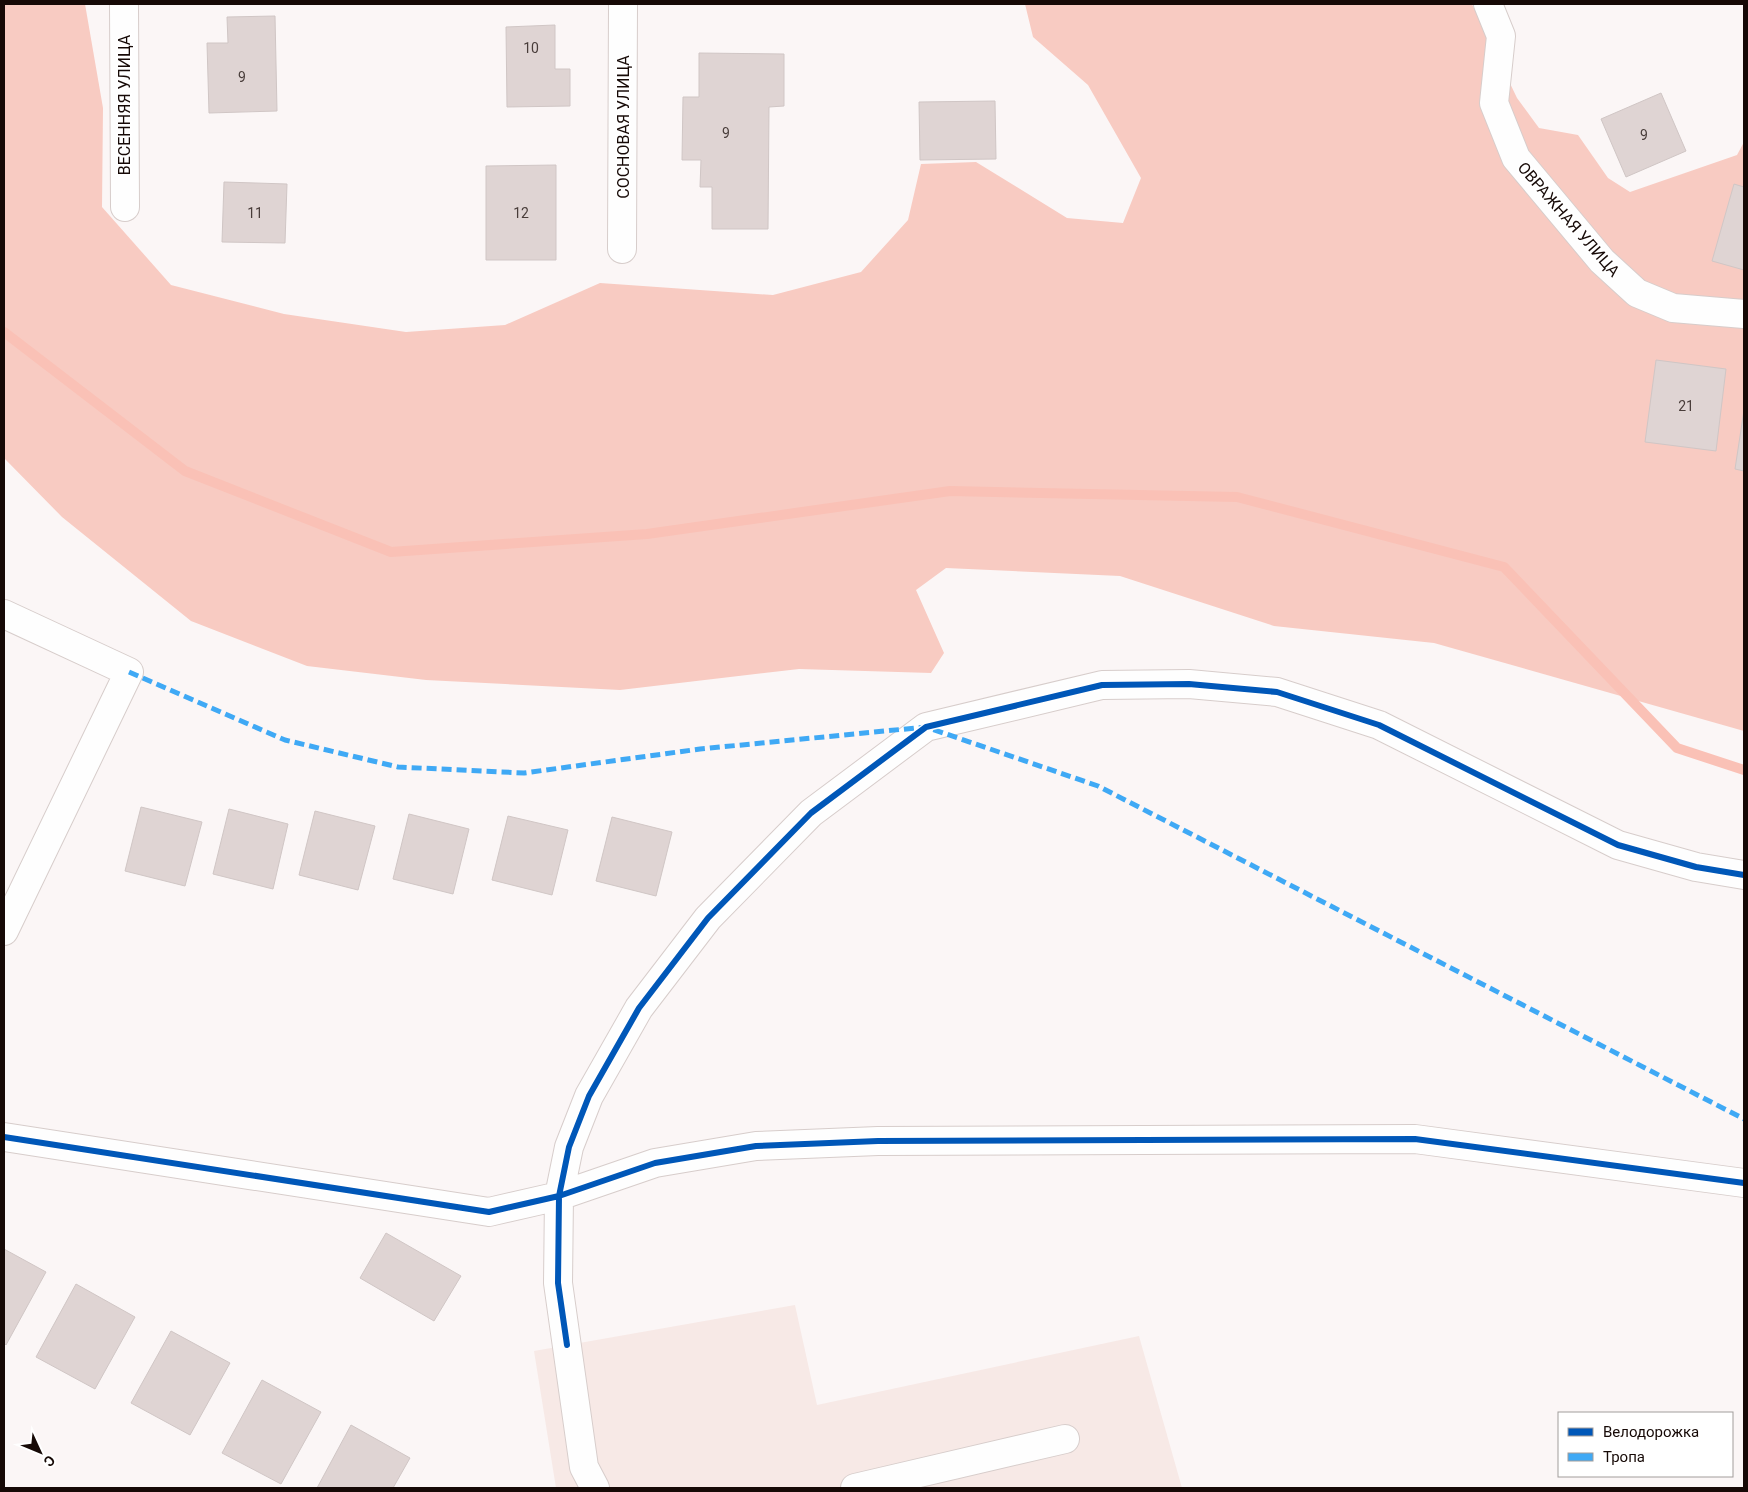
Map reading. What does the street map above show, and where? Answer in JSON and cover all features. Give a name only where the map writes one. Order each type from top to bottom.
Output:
[{"type":"street","name":"ВЕСЕННЯЯ УЛИЦА","points":[[124,4],[125,207]]},
{"type":"street","name":"СОСНОВАЯ УЛИЦА","points":[[622,250],[624,4]]},
{"type":"street","name":"ОВРАЖНАЯ УЛИЦА","points":[[1488,4],[1501,36],[1494,104],[1516,158],[1602,261],[1637,294],[1673,308],[1744,314]]},
{"type":"street","points":[[4,614],[129,672],[4,931]]},
{"type":"street","points":[[595,1488],[584,1467],[558,1283],[559,1196],[569,1147],[589,1096],[639,1008],[703,926],[810,812],[926,727],[1102,685],[1189,684],[1277,692],[1379,724],[1618,845],[1696,868],[1744,875]]},
{"type":"street","points":[[4,1137],[489,1212],[559,1196],[664,1162],[756,1146],[878,1141],[1415,1139],[1744,1183]]},
{"type":"street","points":[[855,1488],[1065,1440]]},
{"type":"shaded area","points":[[4,4],[85,4],[103,108],[102,207],[171,285],[284,314],[406,332],[505,325],[600,283],[773,295],[861,272],[908,220],[921,164],[976,162],[1067,218],[1123,223],[1141,178],[1088,85],[1033,37],[1025,4],[1472,4],[1517,98],[1539,128],[1578,135],[1608,178],[1630,192],[1737,155],[1744,142],[1744,731],[1434,643],[1274,626],[1120,576],[946,568],[916,590],[944,653],[931,673],[799,669],[620,690],[426,680],[307,666],[191,621],[62,517],[4,458]]},
{"type":"shaded area","points":[[795,1305],[817,1405],[1139,1336],[1182,1488],[556,1488],[534,1351]]},
{"type":"building","points":[[275,16],[277,111],[209,113],[207,43],[228,43],[227,17]]},
{"type":"building","points":[[555,25],[555,69],[570,69],[570,106],[507,107],[506,27]]},
{"type":"building","points":[[699,53],[784,54],[784,106],[769,107],[768,229],[712,229],[712,187],[700,187],[701,160],[682,160],[683,97],[699,97]]},
{"type":"building","points":[[1661,93],[1686,151],[1626,177],[1601,119]]},
{"type":"building","points":[[995,101],[996,159],[920,160],[919,102]]},
{"type":"building","points":[[556,165],[556,260],[486,260],[486,166]]},
{"type":"building","points":[[224,182],[287,184],[285,243],[222,242]]},
{"type":"building","points":[[1734,184],[1744,187],[1744,270],[1712,261]]},
{"type":"building","points":[[1656,360],[1726,369],[1716,451],[1645,442]]},
{"type":"building","points":[[1744,410],[1744,471],[1735,469]]},
{"type":"building","points":[[141,807],[202,822],[185,886],[125,871]]},
{"type":"building","points":[[229,809],[288,824],[273,889],[213,874]]},
{"type":"building","points":[[315,811],[375,826],[358,890],[299,875]]},
{"type":"building","points":[[409,814],[469,829],[453,894],[393,879]]},
{"type":"building","points":[[508,816],[568,830],[552,895],[492,880]]},
{"type":"building","points":[[612,817],[672,832],[656,896],[596,881]]},
{"type":"building","points":[[386,1233],[461,1276],[434,1321],[360,1278]]},
{"type":"building","points":[[4,1249],[46,1272],[6,1345],[4,1343]]},
{"type":"building","points":[[76,1284],[135,1317],[95,1389],[36,1357]]},
{"type":"building","points":[[171,1331],[230,1363],[190,1435],[131,1403]]},
{"type":"building","points":[[262,1380],[321,1412],[281,1484],[222,1453]]},
{"type":"building","points":[[351,1425],[410,1458],[393,1488],[317,1488]]},
{"type":"waterway","points":[[4,332],[185,471],[391,552],[647,534],[950,491],[1237,497],[1504,567],[1677,748],[1744,770]]},
{"type":"marked path","points":[[129,672],[285,740],[398,767],[524,773],[700,749],[926,727],[1098,786],[1744,1119]]},
{"type":"cycle path","points":[[567,1345],[558,1283],[559,1196],[569,1147],[589,1096],[639,1008],[708,918],[811,813],[926,727],[1102,685],[1189,684],[1277,692],[1379,725],[1618,845],[1696,867],[1744,875]]},
{"type":"cycle path","points":[[4,1137],[489,1212],[559,1196],[655,1163],[756,1146],[878,1141],[1415,1139],[1744,1183]]}]
